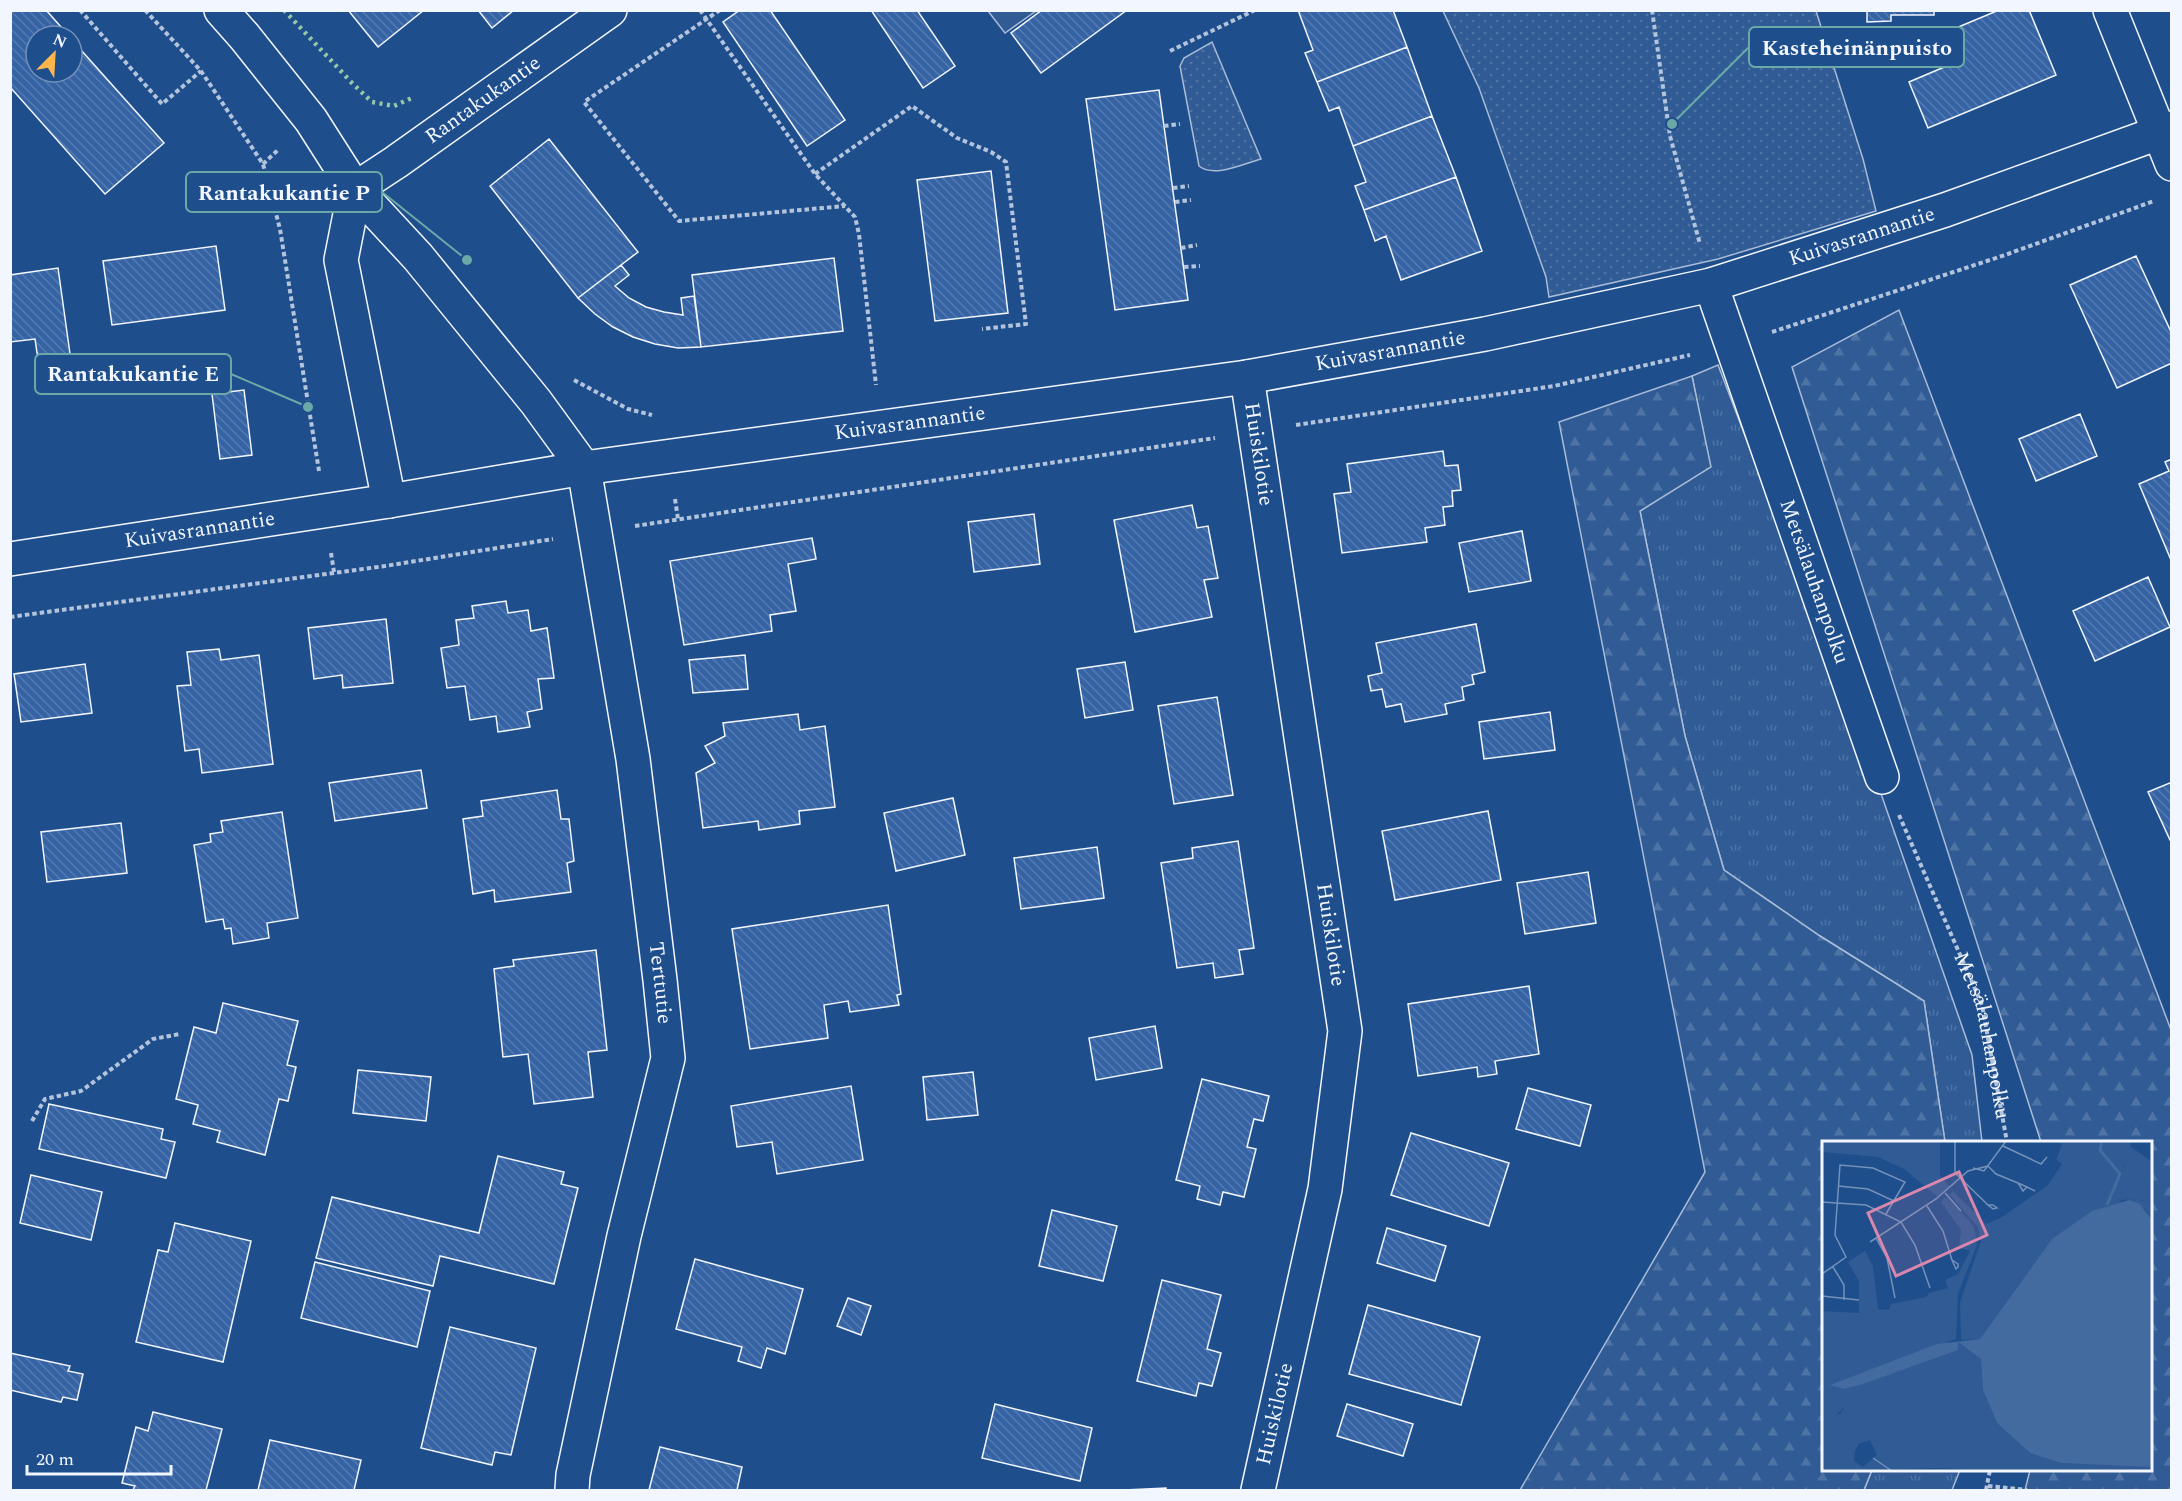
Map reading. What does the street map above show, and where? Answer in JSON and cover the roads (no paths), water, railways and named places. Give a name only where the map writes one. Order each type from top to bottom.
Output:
[{"type":"street","points":[[220,10],[244,36],[311,120],[355,189],[418,256],[536,402],[584,468]]},
{"type":"street","name":"Rantakukantie","points":[[355,189],[610,10]]},
{"type":"street","points":[[2110,10],[2165,130],[2172,164]]},
{"type":"street","name":"Kuivasrannantie","points":[[10,559],[389,501],[584,468],[1247,377],[1485,334],[1711,285],[1946,210],[2165,130]]},
{"type":"street","points":[[355,189],[341,260],[389,501]]},
{"type":"street","name":"Metsälauhanpolku","points":[[1711,285],[1882,777]]},
{"type":"street","name":"Huiskilotie","points":[[1247,377],[1345,1031],[1325,1189],[1258,1491]]},
{"type":"street","name":"Terttutie","points":[[572,1491],[573,1475],[598,1351],[668,1058],[633,759],[584,468]]},
{"type":"place","name":"Kasteheinänpuisto","points":[[1672,124]]},
{"type":"place","name":"Rantakukantie P","points":[[467,260]]},
{"type":"place","name":"Rantakukantie E","points":[[308,407]]}]
